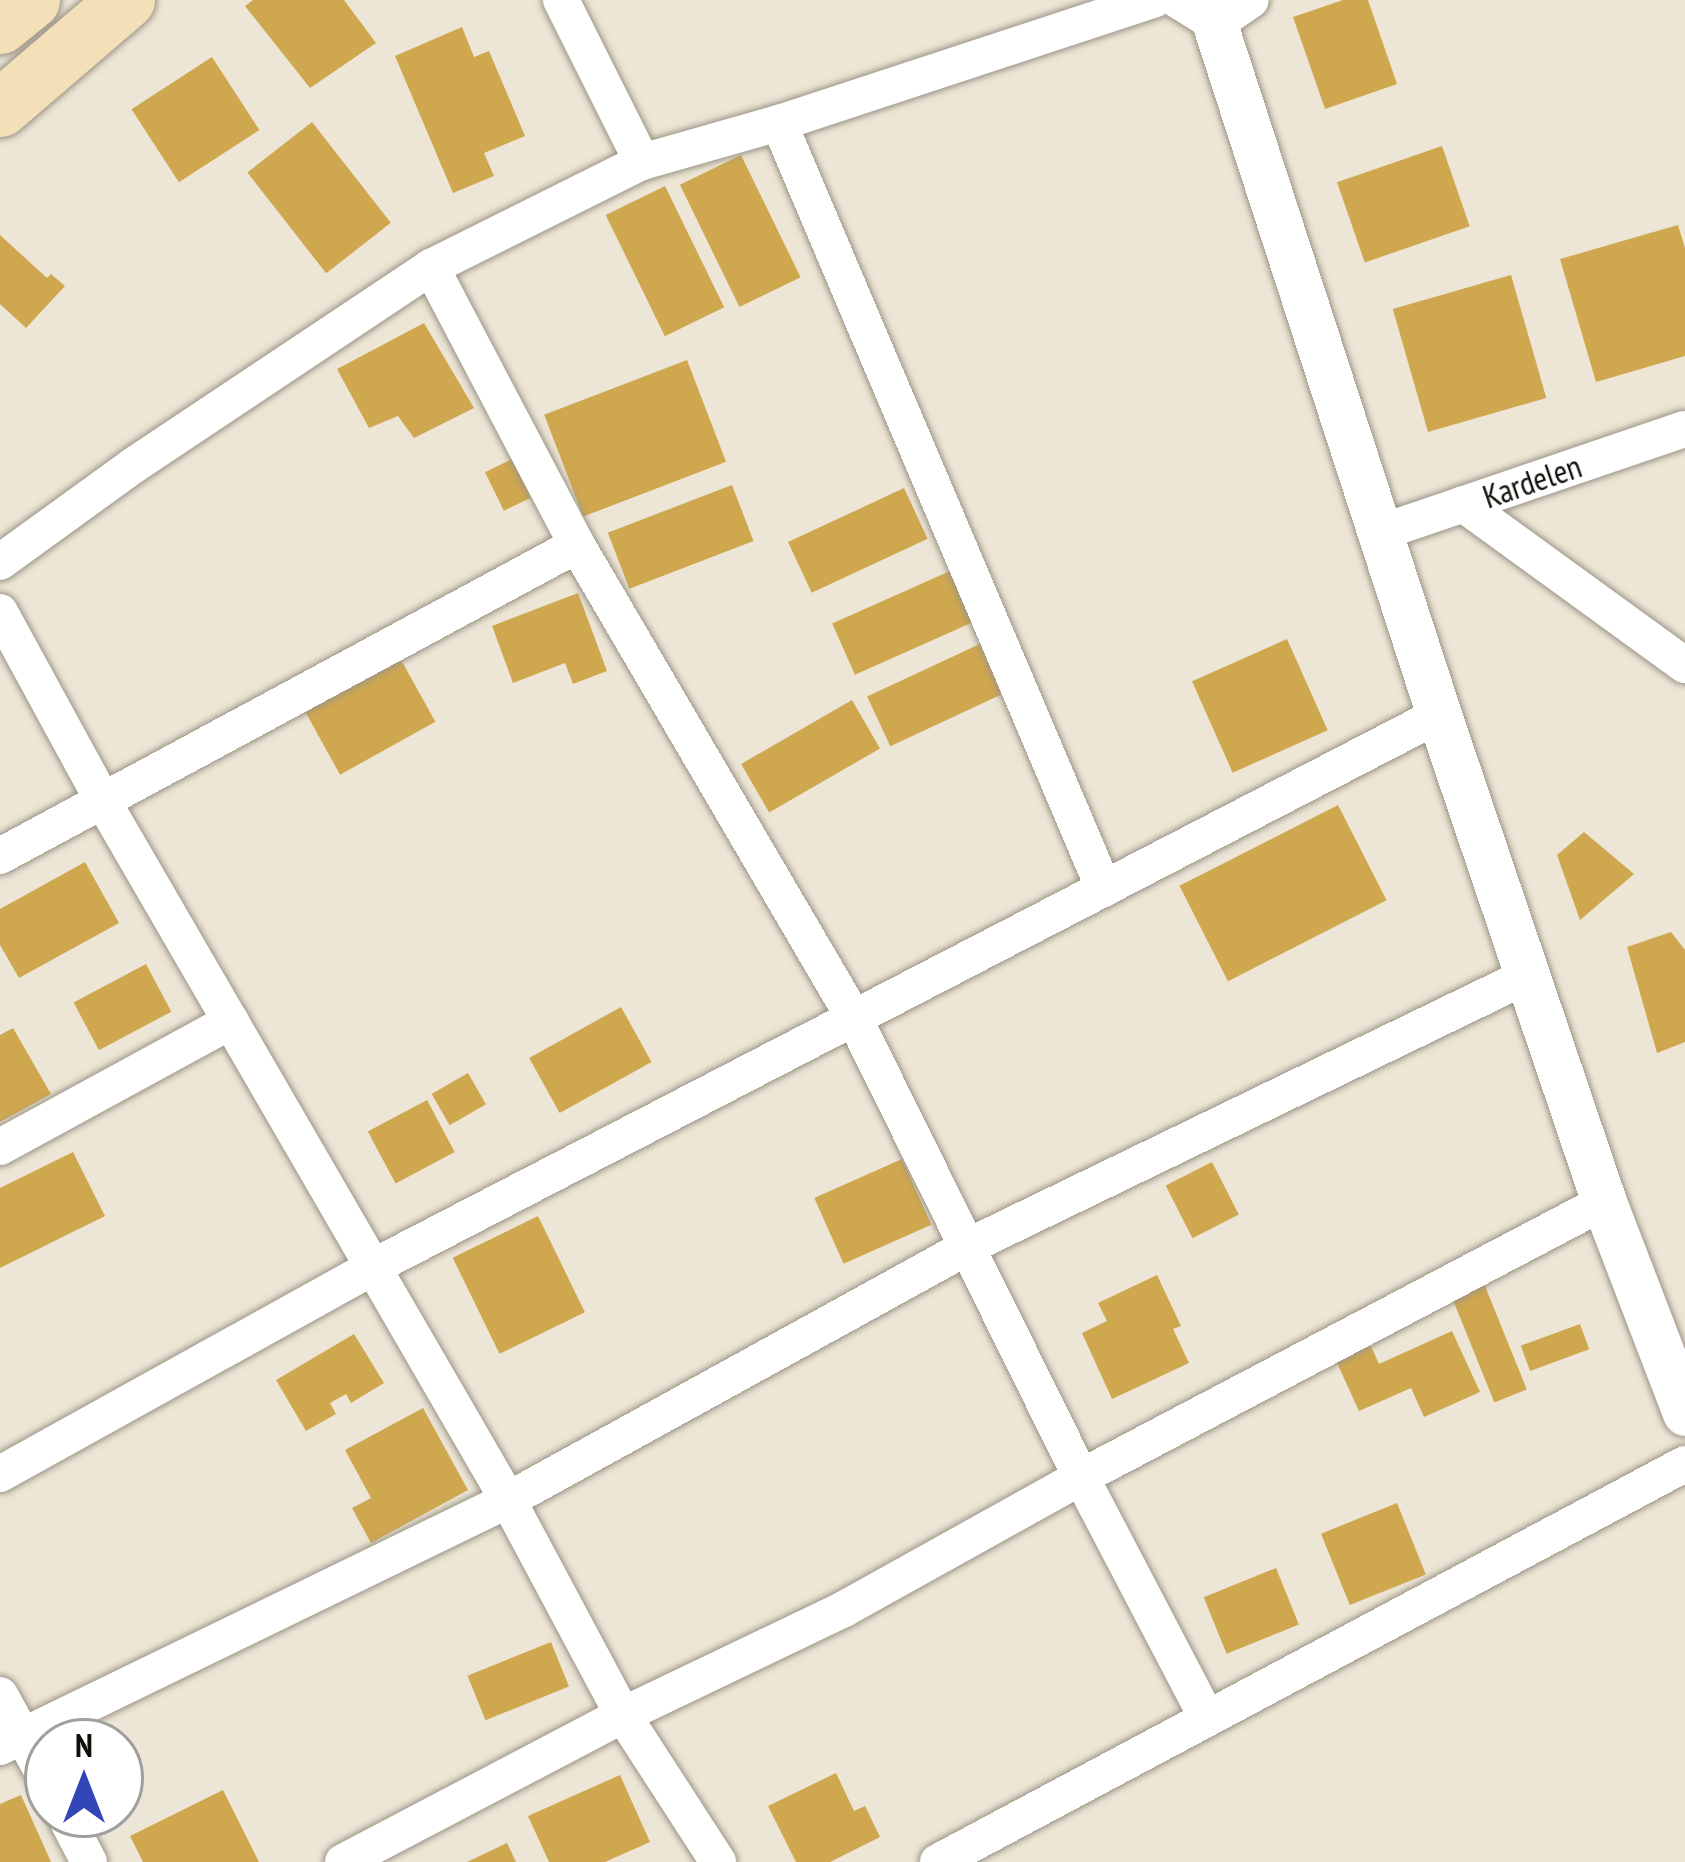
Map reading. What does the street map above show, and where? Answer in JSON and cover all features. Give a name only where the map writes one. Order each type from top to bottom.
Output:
[{"type":"main road","points":[[0,25],[32,0]]},
{"type":"main road","points":[[0,108],[126,0]]},
{"type":"street","points":[[560,0],[642,162]]},
{"type":"street","points":[[0,562],[134,465],[431,267],[642,162],[779,124],[1154,0]]},
{"type":"street","points":[[1178,0],[1224,8],[1378,533],[1531,974],[1604,1202],[1681,1388]]},
{"type":"street","points":[[779,124],[1104,889]]},
{"type":"street","points":[[431,267],[577,545],[854,1018],[971,1246],[1081,1477],[1207,1718]]},
{"type":"street","name":"Kardelen","points":[[1378,533],[1685,429]]},
{"type":"street","points":[[1463,504],[1685,665]]},
{"type":"street","points":[[0,856],[577,545]]},
{"type":"street","points":[[0,611],[104,803],[508,1500],[623,1714],[718,1862]]},
{"type":"street","points":[[0,1474],[373,1267],[1439,715]]},
{"type":"street","points":[[0,1695],[12,1741],[508,1500],[971,1246],[1531,974]]},
{"type":"street","points":[[0,1148],[231,1021]]},
{"type":"street","points":[[343,1862],[623,1714],[844,1609],[1081,1477],[1604,1202]]},
{"type":"street","points":[[938,1862],[1685,1464]]},
{"type":"building","points":[[253,0],[344,0],[376,43],[310,88],[245,6]]},
{"type":"building","points":[[1343,0],[1368,0],[1397,84],[1325,109],[1293,17]]},
{"type":"building","points":[[462,27],[474,57],[489,51],[525,136],[484,153],[494,176],[453,193],[395,56]]},
{"type":"building","points":[[212,57],[259,130],[179,182],[131,109]]},
{"type":"building","points":[[312,122],[391,223],[326,273],[247,172]]},
{"type":"building","points":[[1442,146],[1470,226],[1365,263],[1337,182]]},
{"type":"building","points":[[741,155],[801,277],[740,307],[680,185]]},
{"type":"building","points":[[665,186],[724,307],[665,336],[606,215]]},
{"type":"building","points":[[1678,225],[1685,248],[1685,356],[1596,382],[1560,259]]},
{"type":"building","points":[[0,235],[47,278],[51,274],[65,286],[26,328],[0,304]]},
{"type":"building","points":[[1511,275],[1546,398],[1428,432],[1393,309]]},
{"type":"building","points":[[424,323],[474,408],[414,438],[398,416],[369,428],[337,369]]},
{"type":"building","points":[[687,360],[726,462],[583,517],[544,415]]},
{"type":"building","points":[[512,459],[531,498],[504,511],[485,472]]},
{"type":"building","points":[[732,485],[754,541],[629,589],[608,533]]},
{"type":"building","points":[[904,488],[928,539],[812,593],[788,542]]},
{"type":"building","points":[[950,571],[973,622],[855,675],[832,623]]},
{"type":"building","points":[[578,593],[607,671],[573,684],[565,663],[513,683],[492,626]]},
{"type":"building","points":[[1287,639],[1328,730],[1233,773],[1192,681]]},
{"type":"building","points":[[984,642],[1007,692],[890,746],[867,697]]},
{"type":"building","points":[[400,658],[435,722],[340,775],[305,711]]},
{"type":"building","points":[[852,700],[880,748],[769,812],[741,764]]},
{"type":"building","points":[[1338,805],[1387,900],[1228,981],[1179,886]]},
{"type":"building","points":[[1584,832],[1634,874],[1580,920],[1557,855]]},
{"type":"building","points":[[85,862],[119,923],[19,978],[0,945],[0,909]]},
{"type":"building","points":[[1671,932],[1685,950],[1685,1042],[1657,1053],[1627,947]]},
{"type":"building","points":[[146,964],[171,1012],[99,1050],[74,1002]]},
{"type":"building","points":[[621,1007],[652,1062],[560,1113],[529,1058]]},
{"type":"building","points":[[13,1028],[51,1094],[0,1122],[0,1035]]},
{"type":"building","points":[[468,1073],[486,1104],[450,1125],[432,1094]]},
{"type":"building","points":[[427,1100],[455,1152],[396,1184],[368,1131]]},
{"type":"building","points":[[73,1152],[105,1216],[0,1268],[0,1188]]},
{"type":"building","points":[[902,1159],[931,1225],[844,1264],[814,1198]]},
{"type":"building","points":[[1212,1162],[1239,1215],[1192,1238],[1166,1186]]},
{"type":"building","points":[[538,1216],[585,1312],[500,1354],[453,1258]]},
{"type":"building","points":[[1157,1275],[1181,1326],[1173,1329],[1189,1363],[1112,1399],[1082,1333],[1107,1321],[1098,1303]]},
{"type":"building","points":[[1483,1281],[1527,1389],[1494,1403],[1451,1294]]},
{"type":"building","points":[[1580,1324],[1589,1349],[1530,1371],[1521,1346]]},
{"type":"building","points":[[1452,1331],[1480,1392],[1424,1417],[1411,1388],[1359,1411],[1332,1352],[1367,1337],[1379,1364]]},
{"type":"building","points":[[354,1334],[384,1383],[351,1403],[346,1394],[330,1403],[336,1414],[306,1431],[276,1380]]},
{"type":"building","points":[[423,1408],[468,1490],[371,1543],[352,1508],[371,1498],[345,1450]]},
{"type":"building","points":[[1397,1503],[1426,1574],[1350,1605],[1321,1534]]},
{"type":"building","points":[[1276,1568],[1299,1625],[1227,1654],[1204,1597]]},
{"type":"building","points":[[551,1642],[569,1687],[486,1720],[468,1676]]},
{"type":"building","points":[[836,1773],[854,1811],[865,1806],[880,1837],[830,1862],[796,1862],[768,1806]]},
{"type":"building","points":[[620,1775],[650,1842],[605,1862],[549,1862],[528,1816]]},
{"type":"building","points":[[223,1790],[259,1862],[143,1862],[131,1838],[144,1838],[144,1829]]},
{"type":"building","points":[[21,1795],[24,1838],[40,1838],[51,1862],[0,1862],[0,1804]]},
{"type":"building","points":[[507,1843],[516,1862],[467,1862]]}]
